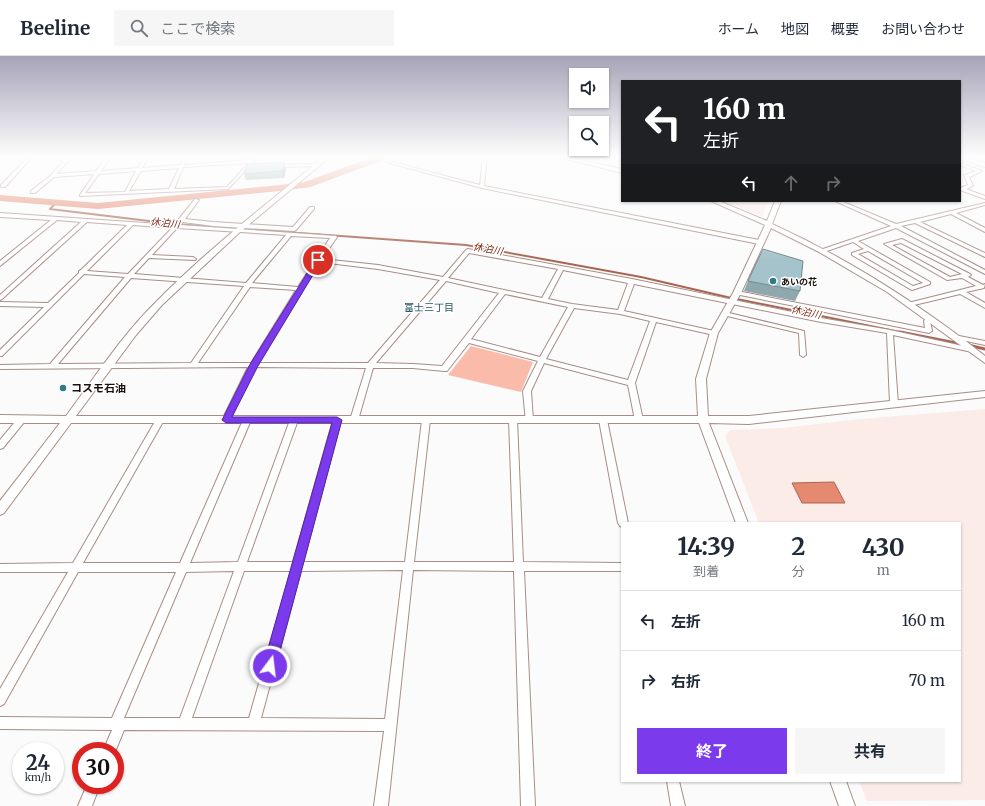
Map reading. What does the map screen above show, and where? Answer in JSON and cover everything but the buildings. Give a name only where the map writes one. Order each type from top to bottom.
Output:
[{"type":"street","points":[[85,191],[82,195],[166,191]]},
{"type":"street","points":[[0,510],[133,333],[159,304],[241,229],[287,191]]},
{"type":"street","points":[[502,191],[759,242]]},
{"type":"street","points":[[966,191],[985,198]]},
{"type":"street","points":[[52,367],[129,276],[182,220],[197,200]]},
{"type":"street","points":[[716,202],[769,224],[822,251],[910,304],[985,360]]},
{"type":"street","points":[[742,522],[703,420],[701,379],[714,333],[734,297],[759,242],[769,224],[778,202]]},
{"type":"street","points":[[840,202],[896,226],[985,272]]},
{"type":"street","points":[[822,251],[896,226],[985,204]]},
{"type":"street","points":[[1,215],[175,227],[294,229],[312,208]]},
{"type":"street","points":[[951,212],[985,230]]},
{"type":"street","points":[[0,264],[55,219]]},
{"type":"street","points":[[182,220],[289,235],[334,237],[318,260],[254,366],[226,420]]},
{"type":"street","points":[[0,298],[85,221]]},
{"type":"street","points":[[915,221],[985,255]]},
{"type":"street","points":[[0,354],[131,224]]},
{"type":"street","points":[[193,365],[248,285],[289,235]]},
{"type":"street","points":[[853,240],[928,283],[912,288],[854,254],[868,249]]},
{"type":"street","points":[[902,241],[968,275],[964,276],[949,280],[887,244],[902,241]]},
{"type":"street","points":[[354,420],[370,366],[468,251],[632,281],[929,331],[927,321],[929,318]]},
{"type":"street","points":[[147,256],[193,259]]},
{"type":"street","points":[[318,260],[444,279],[572,306],[620,312],[714,333]]},
{"type":"street","points":[[902,269],[921,264]]},
{"type":"street","points":[[544,300],[561,268]]},
{"type":"street","points":[[81,272],[301,289]]},
{"type":"street","points":[[964,276],[984,286]]},
{"type":"street","points":[[620,312],[632,281]]},
{"type":"street","points":[[910,304],[984,286]]},
{"type":"street","points":[[0,367],[193,365],[413,366],[444,368],[503,292]]},
{"type":"street","points":[[961,292],[985,306]]},
{"type":"street","points":[[734,297],[821,320],[970,348]]},
{"type":"street","points":[[0,304],[49,304]]},
{"type":"street","points":[[529,420],[527,391],[542,360],[572,306]]},
{"type":"street","points":[[725,314],[802,332],[803,355]]},
{"type":"street","points":[[639,420],[632,383],[653,320]]},
{"type":"street","points":[[890,332],[894,404]]},
{"type":"street","points":[[956,338],[985,343]]},
{"type":"street","points":[[467,340],[632,383]]},
{"type":"street","points":[[0,419],[749,420],[985,394]]},
{"type":"street","points":[[0,446],[22,419]]},
{"type":"street","points":[[0,700],[160,420]]},
{"type":"street","points":[[112,742],[118,724],[183,567],[247,420]]},
{"type":"street","points":[[184,724],[294,420]]},
{"type":"street","points":[[254,723],[337,420]]},
{"type":"street","points":[[381,806],[426,420]]},
{"type":"street","points":[[513,420],[528,806]]},
{"type":"street","points":[[603,420],[623,522]]},
{"type":"street","points":[[0,568],[409,566],[621,567]]},
{"type":"street","points":[[0,723],[254,723],[391,725]]},
{"type":"street","points":[[673,782],[678,806]]},
{"type":"street","points":[[838,782],[847,806]]},
{"type":"street","points":[[85,806],[90,794]]},
{"type":"shaded area","points":[[725,202],[767,202],[763,217]]},
{"type":"shaded area","points":[[471,346],[533,362],[521,392],[448,375]]},
{"type":"shaded area","points":[[985,409],[985,800],[867,801],[859,782],[961,782],[961,522],[759,522],[725,436],[730,430],[783,428],[860,419]]},
{"type":"shaded area","points":[[834,482],[845,503],[802,503],[792,483]]},
{"type":"waterway","points":[[0,198],[98,206],[250,191]]},
{"type":"waterway","name":"休泊川","points":[[57,202],[50,209],[174,224],[466,245],[641,277],[727,297],[902,332]]},
{"type":"waterway","name":"休泊川","points":[[902,332],[961,344]]},
{"type":"waterway","name":"休泊川","points":[[968,345],[985,349]]},
{"type":"place","name":"あいの花","points":[[773,281]]},
{"type":"place","name":"コスモ石油","points":[[63,388]]},
{"type":"district","name":"富士三丁目","points":[[429,307]]},
{"type":"route","points":[[270,666],[337,420],[226,420],[254,366],[318,260]]}]
